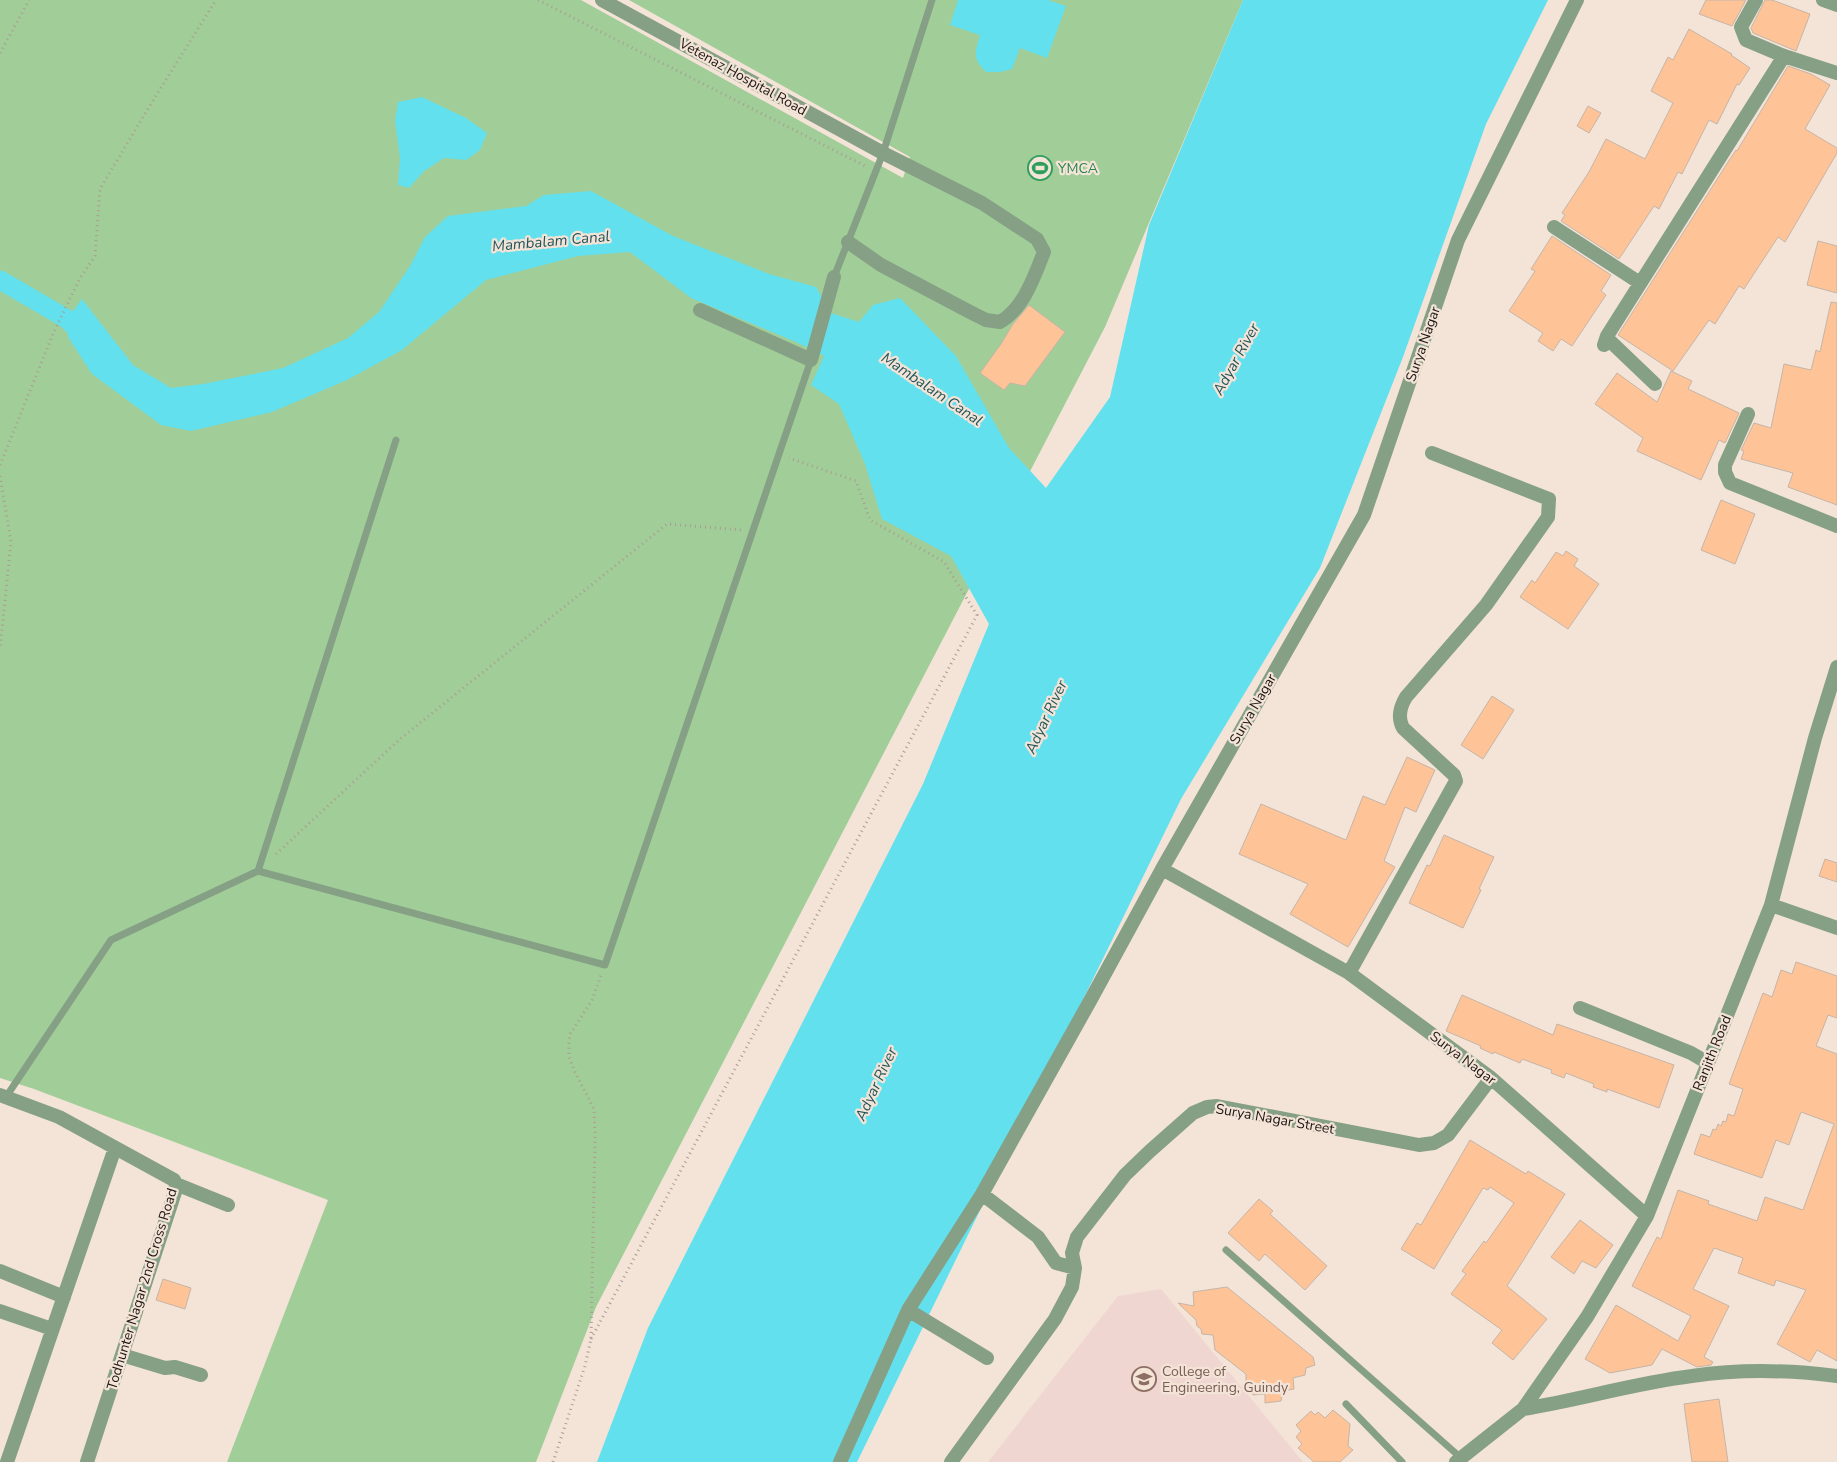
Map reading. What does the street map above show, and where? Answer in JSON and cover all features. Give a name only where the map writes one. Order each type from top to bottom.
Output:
[{"type":"street","name":"Vetenaz Hospital Road","points":[[602,0],[883,153],[982,203],[1036,239],[1044,252],[1025,295],[1014,311],[1000,322],[986,320],[972,313],[881,265],[848,242]]},
{"type":"street","name":"Surya Nagar","points":[[1577,0],[1458,240],[1364,515],[1162,869],[1349,973],[1492,1078],[1647,1216]]},
{"type":"street","points":[[1756,0],[1741,27],[1746,40],[1784,56],[1837,73]]},
{"type":"street","points":[[1823,0],[1837,5]]},
{"type":"street","points":[[1655,384],[1610,341],[1604,345],[1607,336],[1784,56]]},
{"type":"street","points":[[1554,227],[1640,283]]},
{"type":"street","points":[[700,310],[811,360],[834,277]]},
{"type":"street","points":[[1748,414],[1725,465],[1724,472],[1730,483],[1837,526]]},
{"type":"street","points":[[1349,973],[1456,780],[1454,775],[1403,728],[1399,720],[1401,704],[1486,605],[1548,517],[1549,499],[1432,453]]},
{"type":"street","name":"Ranjith Road","points":[[1458,1460],[1523,1409],[1586,1318],[1647,1216],[1771,905],[1837,667]]},
{"type":"street","points":[[840,1462],[908,1310],[982,1194],[1162,869]]},
{"type":"street","points":[[1771,905],[1837,928]]},
{"type":"street","points":[[1580,1008],[1691,1053],[1708,1063]]},
{"type":"street","name":"Surya Nagar Street","points":[[951,1462],[1055,1319],[1072,1287],[1075,1268],[1072,1253],[1076,1237],[1125,1176],[1193,1113],[1207,1107],[1217,1106],[1418,1145],[1434,1143],[1448,1135],[1492,1078]]},
{"type":"street","name":"Todhunter Nagar 2nd Cross Road","points":[[3,1096],[59,1117],[174,1180],[176,1184],[87,1462]]},
{"type":"street","points":[[7,1462],[115,1148]]},
{"type":"street","points":[[176,1184],[228,1206]]},
{"type":"street","points":[[982,1194],[1038,1237],[1056,1263],[1075,1268]]},
{"type":"street","points":[[0,1271],[64,1297]]},
{"type":"street","points":[[908,1310],[987,1358]]},
{"type":"street","points":[[0,1311],[52,1329]]},
{"type":"street","points":[[122,1355],[165,1368],[175,1367],[201,1375]]},
{"type":"street","name":"Ranjith Road","points":[[1523,1409],[1693,1376],[1754,1371],[1805,1372],[1837,1376]]},
{"type":"lane","points":[[834,277],[883,153],[932,0]]},
{"type":"lane","points":[[3,1096],[111,940],[258,871],[605,965],[811,360]]},
{"type":"lane","points":[[258,871],[396,440]]},
{"type":"lane","points":[[1226,1250],[1458,1460]]},
{"type":"lane","points":[[1346,1404],[1402,1462]]},
{"type":"path","points":[[0,53],[29,0]]},
{"type":"path","points":[[0,465],[52,334],[80,278],[95,256],[100,189],[216,0]]},
{"type":"path","points":[[538,0],[876,171]]},
{"type":"path","points":[[591,1339],[977,615],[944,562],[870,520],[856,481],[779,455]]},
{"type":"path","points":[[0,476],[11,542],[0,649]]},
{"type":"path","points":[[258,871],[400,738],[667,524],[753,531]]},
{"type":"path","points":[[553,1462],[585,1366],[591,1339],[594,1109],[569,1057],[569,1043],[570,1034],[592,1000],[605,965]]},
{"type":"shaded area","name":"College of Engineering, Guindy","points":[[1161,1289],[1303,1462],[988,1462],[1118,1296]]},
{"type":"green space","points":[[0,0],[581,0],[903,178],[910,157],[629,0],[1243,0],[1105,327],[596,1307],[536,1462],[227,1462],[328,1200],[34,1089],[0,1078]]},
{"type":"water","points":[[958,0],[1048,0],[1066,6],[1047,58],[1020,48],[1012,69],[1000,72],[986,72],[978,63],[976,55],[980,35],[950,25]]},
{"type":"water","name":"Adyar River","points":[[1243,0],[1548,0],[1486,124],[1403,357],[1320,568],[1181,799],[857,1462],[597,1462],[648,1328],[923,784],[989,624],[951,556],[882,519],[865,464],[839,404],[811,385],[824,356],[798,343],[691,298],[630,252],[578,256],[486,280],[402,350],[347,380],[272,412],[191,431],[161,425],[92,374],[68,337],[67,319],[82,299],[133,365],[171,388],[203,384],[283,368],[348,338],[379,312],[410,266],[425,237],[448,216],[526,206],[544,195],[591,191],[673,236],[769,274],[816,287],[831,313],[859,322],[873,305],[900,298],[956,356],[1009,448],[1046,488],[1110,397],[1149,225]]},
{"type":"water","points":[[422,97],[466,118],[487,133],[480,150],[466,160],[444,158],[424,171],[409,188],[398,185],[400,158],[395,121],[398,102]]},
{"type":"building","points":[[1706,0],[1746,0],[1732,26],[1699,14]]},
{"type":"building","points":[[1765,0],[1772,0],[1810,14],[1796,51],[1753,33],[1751,28]]},
{"type":"building","points":[[1689,29],[1732,54],[1750,68],[1739,85],[1737,84],[1717,124],[1709,120],[1682,174],[1678,172],[1659,209],[1654,206],[1619,259],[1561,221],[1565,215],[1562,213],[1589,172],[1606,139],[1645,159],[1673,103],[1651,91],[1668,57],[1673,60]]},
{"type":"building","points":[[1788,66],[1811,74],[1830,85],[1805,129],[1837,148],[1837,153],[1785,242],[1778,237],[1744,289],[1739,286],[1715,324],[1709,320],[1673,371],[1618,335],[1728,162],[1737,151]]},
{"type":"building","points":[[1588,106],[1601,113],[1589,133],[1577,126]]},
{"type":"building","points":[[1552,236],[1611,275],[1601,291],[1606,295],[1572,346],[1561,339],[1553,351],[1538,341],[1543,333],[1509,311],[1535,271],[1531,269]]},
{"type":"building","points":[[1818,241],[1837,246],[1837,293],[1807,285]]},
{"type":"building","points":[[1831,302],[1837,303],[1837,505],[1788,487],[1793,473],[1741,459],[1744,451],[1741,450],[1754,423],[1771,428],[1784,364],[1811,370],[1816,350],[1820,352]]},
{"type":"building","points":[[1029,305],[1065,332],[1025,386],[1010,383],[1004,390],[980,373],[1013,324]]},
{"type":"building","points":[[1671,371],[1692,381],[1688,389],[1739,413],[1725,443],[1719,440],[1701,480],[1637,451],[1643,438],[1595,404],[1617,373],[1657,402]]},
{"type":"building","points":[[1721,500],[1755,514],[1735,564],[1701,550]]},
{"type":"building","points":[[1566,551],[1578,559],[1574,566],[1599,584],[1568,629],[1520,597],[1532,580],[1535,583],[1556,552],[1563,556]]},
{"type":"building","points":[[1492,696],[1514,710],[1483,759],[1461,745]]},
{"type":"building","points":[[1407,757],[1435,770],[1416,812],[1405,807],[1384,861],[1395,867],[1348,947],[1290,914],[1308,884],[1239,854],[1261,804],[1346,840],[1363,796],[1385,805]]},
{"type":"building","points":[[1444,835],[1494,857],[1463,928],[1409,903],[1427,865],[1430,866]]},
{"type":"building","points":[[1825,859],[1837,863],[1837,882],[1819,876]]},
{"type":"building","points":[[1796,962],[1837,976],[1837,1018],[1828,1015],[1816,1046],[1837,1054],[1837,1361],[1817,1350],[1810,1362],[1777,1344],[1806,1290],[1776,1280],[1774,1286],[1738,1273],[1743,1258],[1714,1248],[1693,1289],[1729,1306],[1704,1357],[1713,1362],[1711,1365],[1697,1367],[1662,1349],[1652,1365],[1610,1373],[1585,1359],[1616,1305],[1678,1341],[1691,1316],[1632,1286],[1657,1237],[1661,1239],[1678,1190],[1709,1201],[1708,1204],[1757,1221],[1765,1197],[1803,1210],[1834,1124],[1801,1112],[1789,1145],[1776,1140],[1762,1178],[1694,1154],[1701,1134],[1710,1137],[1713,1129],[1716,1130],[1718,1124],[1721,1126],[1723,1121],[1726,1122],[1728,1114],[1734,1116],[1743,1089],[1729,1084],[1763,993],[1772,997],[1781,970],[1792,974]]},
{"type":"building","points":[[1462,995],[1553,1035],[1557,1024],[1674,1065],[1659,1108],[1607,1089],[1607,1092],[1593,1087],[1594,1084],[1566,1073],[1564,1078],[1551,1073],[1552,1070],[1522,1059],[1520,1063],[1494,1052],[1493,1054],[1480,1048],[1481,1046],[1446,1031]]},
{"type":"building","points":[[1470,1140],[1526,1174],[1528,1171],[1565,1194],[1507,1286],[1547,1319],[1513,1360],[1492,1343],[1502,1330],[1451,1294],[1466,1274],[1462,1271],[1484,1241],[1486,1243],[1514,1203],[1490,1187],[1488,1190],[1483,1188],[1434,1269],[1401,1249],[1417,1223],[1421,1225]]},
{"type":"building","points":[[1259,1199],[1273,1211],[1270,1214],[1327,1266],[1305,1290],[1265,1254],[1259,1261],[1228,1233]]},
{"type":"building","points":[[1580,1220],[1613,1245],[1596,1268],[1582,1261],[1574,1274],[1551,1257]]},
{"type":"building","points":[[163,1279],[191,1288],[185,1309],[156,1300]]},
{"type":"building","points":[[1227,1287],[1313,1357],[1315,1365],[1306,1368],[1305,1375],[1293,1378],[1294,1389],[1283,1391],[1281,1401],[1265,1403],[1265,1394],[1253,1395],[1249,1382],[1246,1381],[1246,1374],[1215,1350],[1213,1335],[1202,1334],[1196,1320],[1178,1303],[1194,1306],[1193,1292]]},
{"type":"building","points":[[1719,1399],[1728,1462],[1692,1462],[1684,1404]]},
{"type":"building","points":[[1333,1410],[1350,1424],[1348,1446],[1353,1450],[1340,1462],[1314,1462],[1298,1448],[1302,1444],[1296,1437],[1301,1431],[1296,1425],[1311,1411],[1315,1415],[1318,1412],[1325,1418]]},
{"type":"waterway","name":"Mambalam Canal","points":[[0,280],[67,319],[85,338]]},
{"type":"place","name":"YMCA","points":[[1040,168]]},
{"type":"place","name":"College of Engineering, Guindy","points":[[1144,1379]]}]
